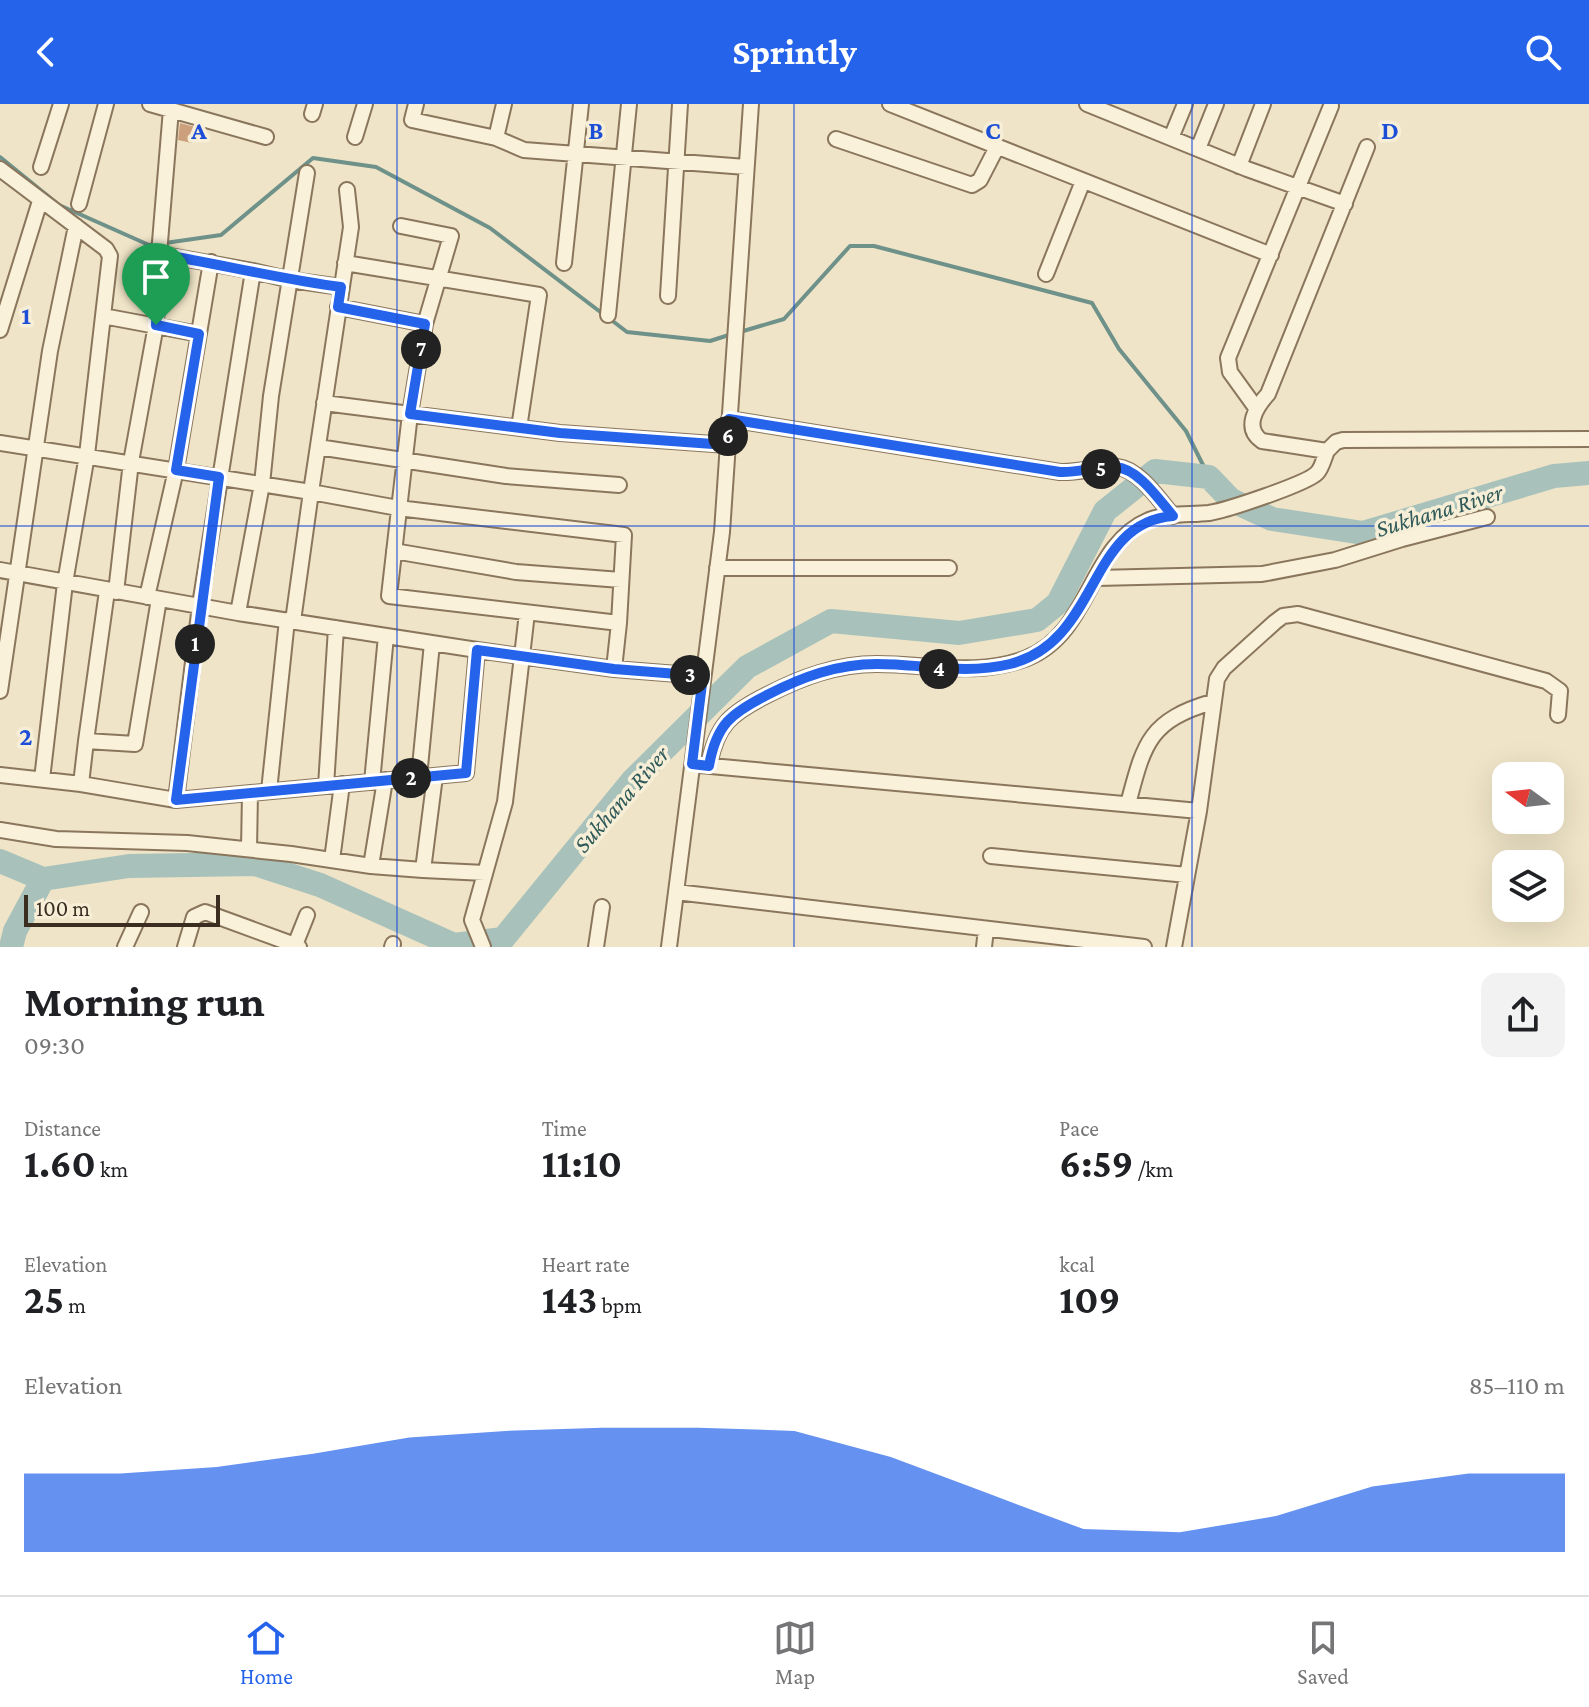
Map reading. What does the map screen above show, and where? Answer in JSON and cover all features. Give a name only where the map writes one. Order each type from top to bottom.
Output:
[{"type":"street","points":[[41,167],[61,104]]},
{"type":"street","points":[[79,204],[106,104]]},
{"type":"street","points":[[150,104],[266,137]]},
{"type":"street","points":[[203,119],[207,104]]},
{"type":"street","points":[[355,137],[365,104]]},
{"type":"street","points":[[416,104],[412,120],[496,138],[524,150],[746,167]]},
{"type":"street","points":[[496,138],[504,104]]},
{"type":"street","points":[[564,263],[581,104]]},
{"type":"street","points":[[608,315],[629,104]]},
{"type":"street","points":[[668,296],[680,104]]},
{"type":"street","points":[[669,947],[717,568],[751,104]]},
{"type":"street","points":[[890,104],[1271,255]]},
{"type":"street","points":[[1087,104],[1121,111],[1171,138],[1345,204]]},
{"type":"street","points":[[1171,138],[1185,104]]},
{"type":"street","points":[[1198,149],[1216,104]]},
{"type":"street","points":[[1239,166],[1263,104]]},
{"type":"street","points":[[1256,408],[1230,372],[1228,358],[1331,106]]},
{"type":"street","points":[[81,784],[131,462],[156,325],[171,109]]},
{"type":"street","points":[[836,139],[972,185],[980,180],[997,147]]},
{"type":"street","points":[[1327,451],[1262,441],[1254,435],[1252,428],[1256,408],[1268,394],[1367,147]]},
{"type":"street","points":[[1,172],[106,249],[110,256],[87,455],[65,583],[42,779]]},
{"type":"street","points":[[238,613],[262,484],[271,396],[307,173]]},
{"type":"street","points":[[1046,274],[1083,181]]},
{"type":"street","points":[[269,791],[290,621],[351,227],[347,190]]},
{"type":"street","points":[[0,330],[40,201]]},
{"type":"street","points":[[0,691],[50,351],[76,226]]},
{"type":"street","points":[[401,226],[451,236],[425,324],[410,414],[389,596],[619,623]]},
{"type":"street","points":[[159,254],[341,287]]},
{"type":"street","points":[[86,741],[135,744],[153,598],[211,262]]},
{"type":"street","points":[[345,263],[539,295],[519,428]]},
{"type":"street","points":[[176,800],[200,605],[253,271]]},
{"type":"street","points":[[338,307],[425,324]]},
{"type":"street","points":[[103,316],[199,334]]},
{"type":"street","points":[[324,403],[519,428],[727,445]]},
{"type":"street","points":[[729,419],[1060,472],[1114,467],[1124,469],[1150,490],[1173,516]]},
{"type":"street","points":[[709,766],[716,735],[745,706],[795,681],[826,670],[878,664],[972,670],[1012,663],[1031,656],[1046,648],[1064,630],[1083,605],[1112,551],[1123,538],[1149,520],[1222,510],[1308,479],[1320,469],[1327,451],[1336,442],[1589,439]]},
{"type":"street","points":[[0,443],[398,508],[624,535],[614,669]]},
{"type":"street","points":[[318,447],[532,480],[619,485]]},
{"type":"street","points":[[1097,578],[1262,574],[1335,560],[1487,517]]},
{"type":"street","points":[[394,551],[516,572],[621,580]]},
{"type":"street","points":[[717,568],[949,568]]},
{"type":"street","points":[[0,570],[111,592],[477,650],[614,669],[703,676]]},
{"type":"street","points":[[480,940],[472,920],[505,802],[527,613]]},
{"type":"street","points":[[1174,947],[1199,811],[1217,679],[1224,668],[1283,616],[1298,614],[1546,681],[1560,691],[1558,715]]},
{"type":"street","points":[[326,786],[336,628]]},
{"type":"street","points":[[371,866],[386,636]]},
{"type":"street","points":[[419,777],[432,643]]},
{"type":"street","points":[[0,775],[81,784],[176,800],[466,773],[477,650]]},
{"type":"street","points":[[1128,804],[1139,762],[1159,729],[1187,708],[1212,702]]},
{"type":"street","points":[[692,764],[1199,811]]},
{"type":"street","points":[[423,870],[435,776]]},
{"type":"street","points":[[332,860],[342,784]]},
{"type":"street","points":[[249,849],[250,793]]},
{"type":"street","points":[[0,830],[56,839],[187,843],[371,866],[485,873]]},
{"type":"street","points":[[991,856],[1187,875]]},
{"type":"street","points":[[676,892],[1144,947]]},
{"type":"street","points":[[596,947],[602,907]]},
{"type":"street","points":[[125,947],[141,912]]},
{"type":"street","points":[[185,947],[194,917],[205,912],[297,946],[307,915]]},
{"type":"street","points":[[984,947],[986,929]]},
{"type":"building","points":[[180,123],[195,127],[192,143],[178,140]]},
{"type":"waterway","points":[[0,157],[59,205],[149,245],[156,244]]},
{"type":"waterway","points":[[165,243],[221,235],[313,158],[376,167],[490,228],[603,314]]},
{"type":"waterway","points":[[740,332],[784,319],[850,246],[874,246],[1092,303],[1119,349],[1186,431],[1209,477]]},
{"type":"waterway","points":[[610,319],[627,332],[710,341],[732,334]]},
{"type":"waterway","name":"Sukhana River","points":[[0,861],[43,879],[129,866],[255,864],[320,885],[454,945],[503,939],[632,781],[747,667],[831,621],[959,633],[1037,620],[1058,603],[1105,511],[1155,471],[1209,477],[1231,500],[1272,519],[1363,533],[1554,476],[1589,473]]},
{"type":"waterway","points":[[11,947],[15,931],[43,879]]},
{"type":"route","points":[[159,254],[211,262],[291,280],[341,287],[338,307],[425,324],[410,414],[560,433],[727,445],[729,419],[1060,472],[1114,467],[1132,473],[1173,516],[1149,520],[1123,538],[1105,562],[1083,605],[1046,648],[1012,663],[972,670],[878,664],[826,670],[795,681],[745,706],[716,735],[709,766],[692,764],[703,676],[614,669],[477,650],[466,773],[176,800],[219,477],[176,470],[199,334],[156,325],[159,254]]}]
